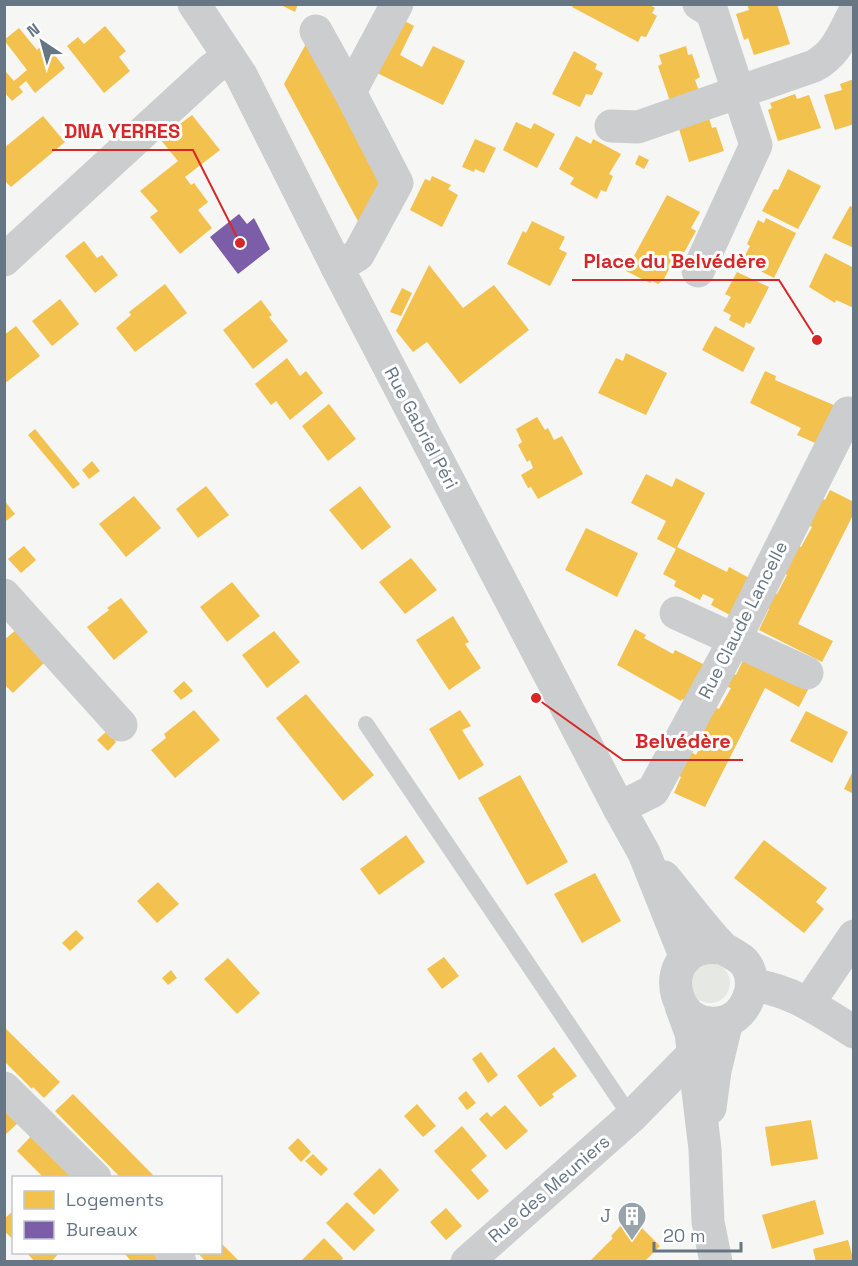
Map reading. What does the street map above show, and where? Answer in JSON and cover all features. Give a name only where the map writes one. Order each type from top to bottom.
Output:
[{"type":"street","name":"Rue Gabriel Péri","points":[[194,4],[241,75],[337,267],[644,852],[686,958]]},
{"type":"street","points":[[350,93],[397,4]]},
{"type":"street","points":[[698,271],[756,145],[712,12],[699,4]]},
{"type":"street","points":[[611,126],[638,127],[814,66],[828,58],[854,13]]},
{"type":"street","points":[[316,31],[396,183],[358,255],[337,267]]},
{"type":"street","points":[[4,260],[203,77],[229,57]]},
{"type":"street","name":"Rue Claude Lancelle","points":[[619,808],[653,791],[735,639],[848,413]]},
{"type":"street","points":[[4,595],[121,725]]},
{"type":"street","points":[[676,613],[807,673]]},
{"type":"street","name":"Rue Gabriel Péri","points":[[644,852],[722,948]]},
{"type":"street","points":[[808,1004],[854,936]]},
{"type":"street","points":[[681,1006],[693,1017],[705,1022],[714,1023],[735,1017],[749,998],[752,985],[748,968],[740,957],[729,949],[704,948],[691,953],[686,958],[678,969],[675,981],[676,994],[701,1072],[710,1259]]},
{"type":"street","points":[[808,1004],[854,980]]},
{"type":"street","points":[[752,985],[769,987],[808,1004],[854,1032]]},
{"type":"street","points":[[701,1072],[727,1020]]},
{"type":"street","name":"Rue des Meuniers","points":[[467,1262],[668,1082],[701,1072]]},
{"type":"street","points":[[4,1088],[93,1176]]},
{"type":"lane","points":[[366,724],[631,1117]]},
{"type":"shaded area","points":[[710,963],[718,964],[724,969],[729,975],[729,991],[724,997],[718,1002],[710,1003],[702,1002],[696,997],[691,991],[690,983],[691,975],[696,969],[702,964]]},
{"type":"building: Logements","points":[[279,4],[298,4],[295,12]]},
{"type":"building: Logements","points":[[573,4],[648,4],[655,8],[652,13],[657,16],[646,37],[641,36],[638,42],[572,7]]},
{"type":"building: Logements","points":[[747,4],[777,4],[790,44],[754,55],[748,38],[744,40],[736,14],[749,10]]},
{"type":"building: Logements","points":[[401,19],[414,26],[400,55],[422,67],[433,46],[465,61],[443,105],[375,72]]},
{"type":"building: Logements","points":[[105,26],[126,51],[119,57],[130,71],[104,93],[67,46],[78,37],[84,44]]},
{"type":"building: Logements","points":[[19,28],[37,50],[45,43],[65,68],[35,93],[26,81],[19,87],[23,92],[12,101],[4,92],[4,73],[6,72],[14,81],[27,70],[4,40]]},
{"type":"building: Logements","points":[[307,42],[382,178],[359,223],[284,84]]},
{"type":"building: Logements","points":[[686,46],[688,55],[692,54],[700,77],[695,80],[700,94],[671,104],[658,66],[662,64],[659,55]]},
{"type":"building: Logements","points":[[574,51],[597,64],[595,69],[603,73],[592,95],[586,94],[580,107],[552,94]]},
{"type":"building: Logements","points":[[854,79],[854,124],[835,130],[824,95],[842,90],[840,84]]},
{"type":"building: Logements","points":[[795,94],[797,99],[809,95],[821,128],[778,141],[768,110],[772,108],[770,103]]},
{"type":"building: Logements","points":[[707,112],[712,128],[716,127],[724,151],[689,162],[677,122]]},
{"type":"building: Logements","points":[[192,115],[220,150],[185,177],[191,185],[194,183],[208,202],[198,210],[212,228],[180,254],[150,217],[158,211],[140,191],[178,161],[160,139]]},
{"type":"building: Logements","points":[[43,116],[65,142],[11,187],[4,180],[4,148]]},
{"type":"building: Logements","points":[[516,122],[531,129],[534,123],[555,134],[537,168],[503,150]]},
{"type":"building: Logements","points":[[576,136],[591,144],[593,139],[621,154],[609,174],[613,176],[606,192],[601,190],[597,199],[570,184],[574,178],[559,169]]},
{"type":"building: Logements","points":[[475,139],[496,148],[484,173],[462,167]]},
{"type":"building: Logements","points":[[639,155],[649,160],[644,169],[635,164]]},
{"type":"building: Logements","points":[[788,169],[821,186],[798,229],[762,211],[774,189],[778,190]]},
{"type":"building: Logements","points":[[432,176],[451,185],[448,189],[458,195],[442,227],[410,210],[425,179],[430,181]]},
{"type":"building: Logements","points":[[667,195],[700,212],[691,228],[696,231],[677,265],[672,263],[664,279],[658,284],[652,281],[650,283],[626,271]]},
{"type":"building: Logements","points":[[850,206],[854,208],[854,248],[832,238]]},
{"type":"building: Logements","points":[[766,218],[796,233],[774,278],[742,261],[750,246],[747,244],[758,220],[764,223]]},
{"type":"building: Logements","points":[[532,221],[565,237],[559,249],[567,253],[550,286],[507,264],[523,231],[526,233]]},
{"type":"building: Logements","points":[[84,241],[97,258],[102,255],[118,275],[95,293],[65,256]]},
{"type":"building: Logements","points":[[825,253],[854,268],[854,308],[836,300],[835,303],[809,287]]},
{"type":"building: Logements","points":[[429,265],[463,308],[494,285],[529,330],[460,384],[427,342],[413,352],[396,331]]},
{"type":"building: Logements","points":[[737,272],[769,287],[750,324],[746,322],[744,328],[729,320],[731,315],[723,311],[731,297],[725,294]]},
{"type":"building: Logements","points":[[165,284],[187,313],[135,352],[116,328],[131,315],[129,312]]},
{"type":"building: Logements","points":[[402,288],[412,293],[401,316],[390,312]]},
{"type":"building: Logements","points":[[60,299],[79,324],[52,346],[32,321]]},
{"type":"building: Logements","points":[[261,300],[272,315],[269,317],[288,341],[253,369],[223,330]]},
{"type":"building: Logements","points":[[16,326],[40,356],[4,384],[4,335]]},
{"type":"building: Logements","points":[[715,326],[755,348],[743,372],[702,350]]},
{"type":"building: Logements","points":[[626,353],[667,373],[646,415],[598,393],[616,358],[623,361]]},
{"type":"building: Logements","points":[[287,358],[300,376],[306,371],[323,393],[290,420],[276,401],[271,405],[255,384]]},
{"type":"building: Logements","points":[[765,371],[776,376],[775,380],[836,406],[822,446],[797,435],[801,428],[750,403]]},
{"type":"building: Logements","points":[[329,404],[356,439],[328,461],[302,426]]},
{"type":"building: Logements","points":[[537,417],[545,430],[548,428],[554,440],[562,436],[583,474],[538,499],[531,487],[528,488],[521,475],[533,468],[530,460],[527,462],[518,445],[522,442],[516,429]]},
{"type":"building: Logements","points":[[35,429],[80,484],[73,489],[28,435]]},
{"type":"building: Logements","points":[[92,461],[100,471],[89,479],[82,470]]},
{"type":"building: Logements","points":[[646,474],[672,487],[676,478],[705,493],[677,547],[727,572],[729,567],[753,580],[730,615],[711,605],[714,599],[703,594],[700,600],[674,586],[676,581],[663,574],[676,549],[657,539],[666,521],[631,503]]},
{"type":"building: Logements","points":[[206,486],[229,515],[198,538],[176,509]]},
{"type":"building: Logements","points":[[360,486],[391,527],[362,550],[329,510]]},
{"type":"building: Logements","points":[[830,490],[854,502],[854,513],[798,624],[833,641],[822,662],[759,630],[769,609],[765,606],[771,593],[777,594],[787,575],[782,572],[796,545],[801,547],[812,527],[806,524],[820,497],[825,500]]},
{"type":"building: Logements","points":[[134,496],[161,528],[126,557],[99,524]]},
{"type":"building: Logements","points":[[4,500],[15,514],[6,521],[4,519]]},
{"type":"building: Logements","points":[[586,528],[638,553],[617,597],[565,570]]},
{"type":"building: Logements","points":[[24,546],[36,560],[21,573],[8,559]]},
{"type":"building: Logements","points":[[411,558],[437,590],[405,614],[379,582]]},
{"type":"building: Logements","points":[[232,582],[260,616],[227,642],[200,607]]},
{"type":"building: Logements","points":[[121,598],[148,632],[114,660],[87,627]]},
{"type":"building: Logements","points":[[453,616],[469,642],[465,644],[481,668],[449,690],[416,640]]},
{"type":"building: Logements","points":[[635,629],[646,635],[644,638],[673,654],[675,650],[705,665],[690,703],[682,699],[681,701],[617,665]]},
{"type":"building: Logements","points":[[16,630],[46,661],[13,693],[4,684],[4,640]]},
{"type":"building: Logements","points":[[274,631],[300,662],[267,688],[242,655]]},
{"type":"building: Logements","points":[[746,654],[810,686],[799,707],[765,688],[705,807],[674,793],[681,777],[678,775],[691,752],[696,755],[706,735],[701,733],[713,707],[719,709],[731,688],[724,686],[731,672],[736,675]]},
{"type":"building: Logements","points":[[184,681],[193,691],[181,700],[173,691]]},
{"type":"building: Logements","points":[[306,694],[374,775],[343,801],[276,718]]},
{"type":"building: Logements","points":[[194,710],[220,740],[175,778],[151,750],[166,738],[164,734]]},
{"type":"building: Logements","points":[[460,710],[471,726],[462,730],[484,765],[459,780],[429,729]]},
{"type":"building: Logements","points":[[806,711],[848,732],[832,763],[790,741]]},
{"type":"building: Logements","points":[[107,731],[116,742],[108,751],[97,740]]},
{"type":"building: Logements","points":[[854,769],[854,794],[844,789]]},
{"type":"building: Logements","points":[[520,775],[568,862],[527,885],[478,798]]},
{"type":"building: Logements","points":[[406,835],[425,862],[379,895],[360,869]]},
{"type":"building: Logements","points":[[764,840],[827,888],[816,902],[824,909],[804,933],[734,878]]},
{"type":"building: Logements","points":[[595,873],[621,921],[582,943],[554,894]]},
{"type":"building: Logements","points":[[158,882],[179,904],[157,923],[137,901]]},
{"type":"building: Logements","points":[[76,930],[84,938],[70,951],[62,943]]},
{"type":"building: Logements","points":[[444,957],[459,976],[442,989],[427,969]]},
{"type":"building: Logements","points":[[228,958],[260,993],[237,1014],[204,979]]},
{"type":"building: Logements","points":[[171,970],[177,978],[168,985],[162,978]]},
{"type":"building: Logements","points":[[4,1027],[60,1082],[44,1098],[4,1061]]},
{"type":"building: Logements","points":[[554,1047],[577,1076],[552,1094],[554,1097],[540,1107],[517,1076]]},
{"type":"building: Logements","points":[[481,1052],[498,1075],[488,1083],[472,1059]]},
{"type":"building: Logements","points":[[466,1091],[476,1103],[467,1110],[458,1098]]},
{"type":"building: Logements","points":[[73,1094],[153,1175],[119,1176],[55,1111]]},
{"type":"building: Logements","points":[[417,1104],[436,1126],[423,1137],[404,1116]]},
{"type":"building: Logements","points":[[505,1105],[528,1131],[506,1150],[479,1119],[487,1112],[491,1117]]},
{"type":"building: Logements","points":[[4,1106],[20,1121],[4,1136]]},
{"type":"building: Logements","points":[[811,1120],[818,1159],[771,1166],[765,1127]]},
{"type":"building: Logements","points":[[462,1126],[487,1156],[471,1170],[489,1191],[478,1200],[434,1151]]},
{"type":"building: Logements","points":[[33,1134],[74,1176],[42,1176],[17,1151]]},
{"type":"building: Logements","points":[[298,1138],[311,1152],[301,1162],[288,1148]]},
{"type":"building: Logements","points":[[313,1154],[328,1169],[321,1176],[305,1161]]},
{"type":"building: Logements","points":[[380,1168],[399,1190],[374,1215],[353,1194]]},
{"type":"building: Logements","points":[[815,1200],[824,1234],[772,1249],[762,1215]]},
{"type":"building: Logements","points":[[347,1202],[375,1230],[354,1251],[326,1223]]},
{"type":"building: Logements","points":[[446,1208],[462,1226],[446,1240],[430,1222]]},
{"type":"building: Logements","points":[[12,1212],[12,1238],[4,1231],[4,1219]]},
{"type":"building: Logements","name":"J","points":[[630,1216],[660,1246],[644,1262],[589,1262],[613,1238],[611,1236]]},
{"type":"building: Logements","points":[[324,1238],[343,1258],[340,1262],[300,1262]]},
{"type":"building: Logements","points":[[848,1240],[854,1262],[816,1262],[813,1249]]},
{"type":"building: Logements","points":[[222,1244],[240,1262],[206,1262],[199,1254],[222,1254]]},
{"type":"building: Logements","points":[[28,1254],[58,1254],[51,1262],[35,1262]]},
{"type":"building: Logements","points":[[125,1254],[161,1254],[168,1262],[132,1262]]},
{"type":"building: Bureaux","points":[[239,214],[247,224],[254,218],[270,249],[238,274],[210,237]]},
{"type":"place","name":"DNA YERRES","points":[[240,243]]},
{"type":"place","name":"Place du Belvédère","points":[[817,340]]},
{"type":"place","name":"Belvédère","points":[[536,698]]},
{"type":"place","name":"J","points":[[632,1242]]}]
